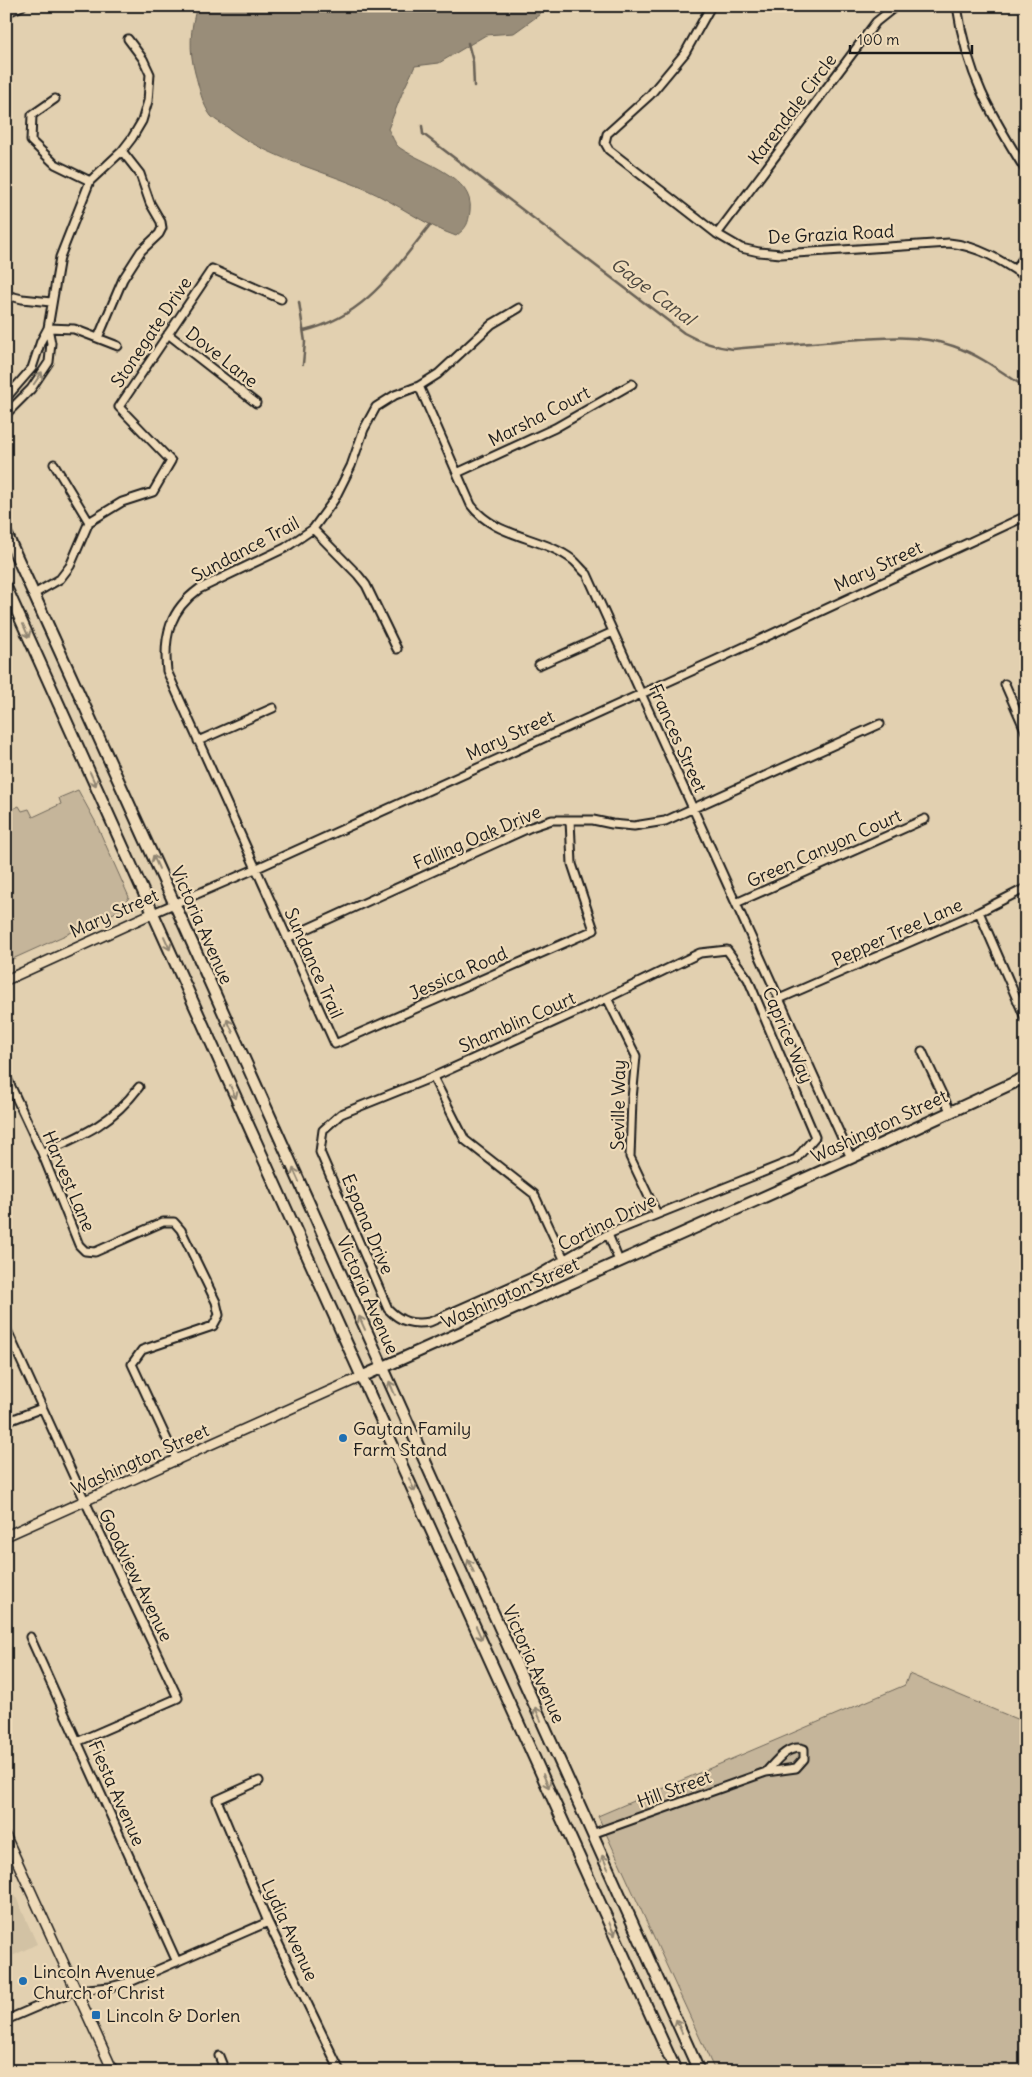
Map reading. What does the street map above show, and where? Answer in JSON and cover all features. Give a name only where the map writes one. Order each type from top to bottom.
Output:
[{"type":"main road","name":"Victoria Avenue","points":[[6,533],[175,904],[698,2071]]},
{"type":"main road","points":[[6,587],[361,1378],[400,1458],[676,2071]]},
{"type":"main road","name":"Washington Street","points":[[361,1378],[851,1158],[1026,1077]]},
{"type":"street","points":[[6,13],[22,6]]},
{"type":"street","name":"De Grazia Road","points":[[711,6],[685,53],[650,95],[608,134],[605,143],[609,150],[717,234],[741,248],[780,254],[949,243],[966,245],[983,251],[1026,277]]},
{"type":"street","name":"Karendale Circle","points":[[717,234],[876,22],[896,6]]},
{"type":"street","points":[[957,6],[966,55],[978,88],[992,117],[1026,171]]},
{"type":"street","points":[[6,398],[32,368],[41,341],[48,328],[60,257],[90,181],[122,151],[142,121],[148,101],[150,74],[143,59],[128,39]]},
{"type":"street","points":[[55,99],[32,115],[31,141],[55,164],[90,181]]},
{"type":"street","points":[[98,338],[124,279],[141,251],[159,234],[162,228],[161,222],[150,203],[140,174],[122,151]]},
{"type":"street","points":[[1015,270],[1026,254]]},
{"type":"street","name":"Stonegate Drive","points":[[89,522],[122,502],[154,492],[171,461],[119,407],[212,269],[281,300]]},
{"type":"street","points":[[6,296],[52,302]]},
{"type":"street","name":"Sundance Trail","points":[[335,1044],[167,671],[165,650],[168,632],[173,617],[186,598],[199,589],[285,548],[313,529],[334,500],[351,466],[364,429],[376,408],[395,395],[418,386],[438,374],[492,324],[519,308]]},
{"type":"street","points":[[48,328],[74,329],[118,346]]},
{"type":"street","points":[[6,414],[31,389],[50,362],[51,343],[48,328]]},
{"type":"street","name":"Dove Lane","points":[[168,334],[256,403]]},
{"type":"street","name":"Marsha Court","points":[[457,473],[555,428],[632,384]]},
{"type":"street","name":"Frances Street","points":[[418,386],[471,505],[479,516],[494,526],[573,560],[587,574],[851,1158]]},
{"type":"street","points":[[34,594],[60,579],[70,566],[89,522],[54,464]]},
{"type":"street","name":"Mary Street","points":[[6,980],[255,869],[1026,516]]},
{"type":"street","points":[[313,529],[366,585],[397,649]]},
{"type":"street","points":[[539,664],[613,632]]},
{"type":"street","points":[[1005,684],[1026,732]]},
{"type":"street","points":[[198,741],[273,708]]},
{"type":"street","name":"Falling Oak Drive","points":[[287,938],[531,827],[552,820],[592,820],[612,824],[643,825],[665,821],[880,724]]},
{"type":"street","name":"Green Canyon Court","points":[[736,903],[925,819]]},
{"type":"street","name":"Jessica Road","points":[[335,1044],[594,930],[572,864],[570,820]]},
{"type":"street","name":"Pepper Tree Lane","points":[[779,1000],[979,912],[1026,888]]},
{"type":"street","points":[[979,912],[1026,1020]]},
{"type":"street","name":"Shamblin Court","points":[[323,1130],[340,1114],[433,1077],[607,998],[700,953],[727,950]]},
{"type":"street","name":"Caprice Way","points":[[727,950],[748,979],[815,1137]]},
{"type":"street","name":"Seville Way","points":[[607,998],[636,1056],[630,1157],[657,1214]]},
{"type":"street","points":[[922,1051],[950,1111]]},
{"type":"street","name":"Harvest Lane","points":[[6,1076],[42,1153],[79,1245],[85,1251],[95,1252],[163,1222],[174,1222],[181,1230],[216,1302],[219,1315],[213,1326],[142,1350],[132,1364],[177,1461]]},
{"type":"street","points":[[433,1077],[465,1140],[534,1194],[564,1259]]},
{"type":"street","points":[[42,1153],[90,1131],[111,1118],[139,1087]]},
{"type":"street","name":"Espana Drive","points":[[323,1130],[320,1152],[388,1309],[396,1317],[406,1322]]},
{"type":"street","name":"Cortina Drive","points":[[406,1322],[416,1324],[430,1322],[539,1274],[608,1234],[796,1159],[815,1137]]},
{"type":"street","points":[[608,1234],[619,1261]]},
{"type":"street","name":"Goodview Avenue","points":[[6,1328],[84,1501],[178,1698],[77,1742]]},
{"type":"street","name":"Washington Street","points":[[6,1536],[361,1378]]},
{"type":"street","points":[[6,1422],[42,1408]]},
{"type":"street","name":"Fiesta Avenue","points":[[30,1637],[176,1962]]},
{"type":"street","name":"Hill Street","points":[[592,1834],[766,1772],[796,1768],[804,1759],[804,1749],[792,1748],[780,1756],[766,1772]]},
{"type":"street","name":"Lydia Avenue","points":[[259,1781],[217,1800],[268,1922],[340,2071]]},
{"type":"street","points":[[6,1837],[113,2071]]},
{"type":"street","points":[[6,2020],[76,1990],[110,1987],[130,1982],[268,1922]]},
{"type":"street","points":[[219,2056],[225,2071]]},
{"type":"shaded area","points":[[197,6],[545,6],[539,15],[514,33],[486,35],[439,63],[415,66],[388,129],[398,147],[445,172],[464,189],[469,199],[468,223],[456,236],[433,226],[365,189],[259,147],[211,116],[201,95],[192,56],[192,32]]},
{"type":"shaded area","points":[[78,790],[95,821],[129,897],[125,908],[6,962],[6,812],[19,806],[22,811],[29,809],[33,817],[61,804],[59,798]]},
{"type":"shaded area","points":[[909,1674],[1026,1723],[1026,2071],[715,2071],[598,1816],[905,1685]]},
{"type":"shaded area","points":[[6,1875],[37,1944],[6,1959]]},
{"type":"waterway","points":[[468,43],[473,62],[474,86]]},
{"type":"waterway","name":"Gage Canal","points":[[422,126],[423,134],[684,333],[696,339],[733,349],[880,338],[924,339],[953,346],[973,354],[1026,388]]},
{"type":"waterway","points":[[304,331],[345,315],[361,303],[390,275],[430,225]]},
{"type":"waterway","points":[[299,302],[305,342],[303,364]]},
{"type":"place","name":"Gaytan Family Farm Stand","points":[[343,1438]]},
{"type":"place","name":"Lincoln Avenue Church of Christ","points":[[23,1981]]},
{"type":"place","name":"Lincoln & Dorlen","points":[[96,2015]]}]
